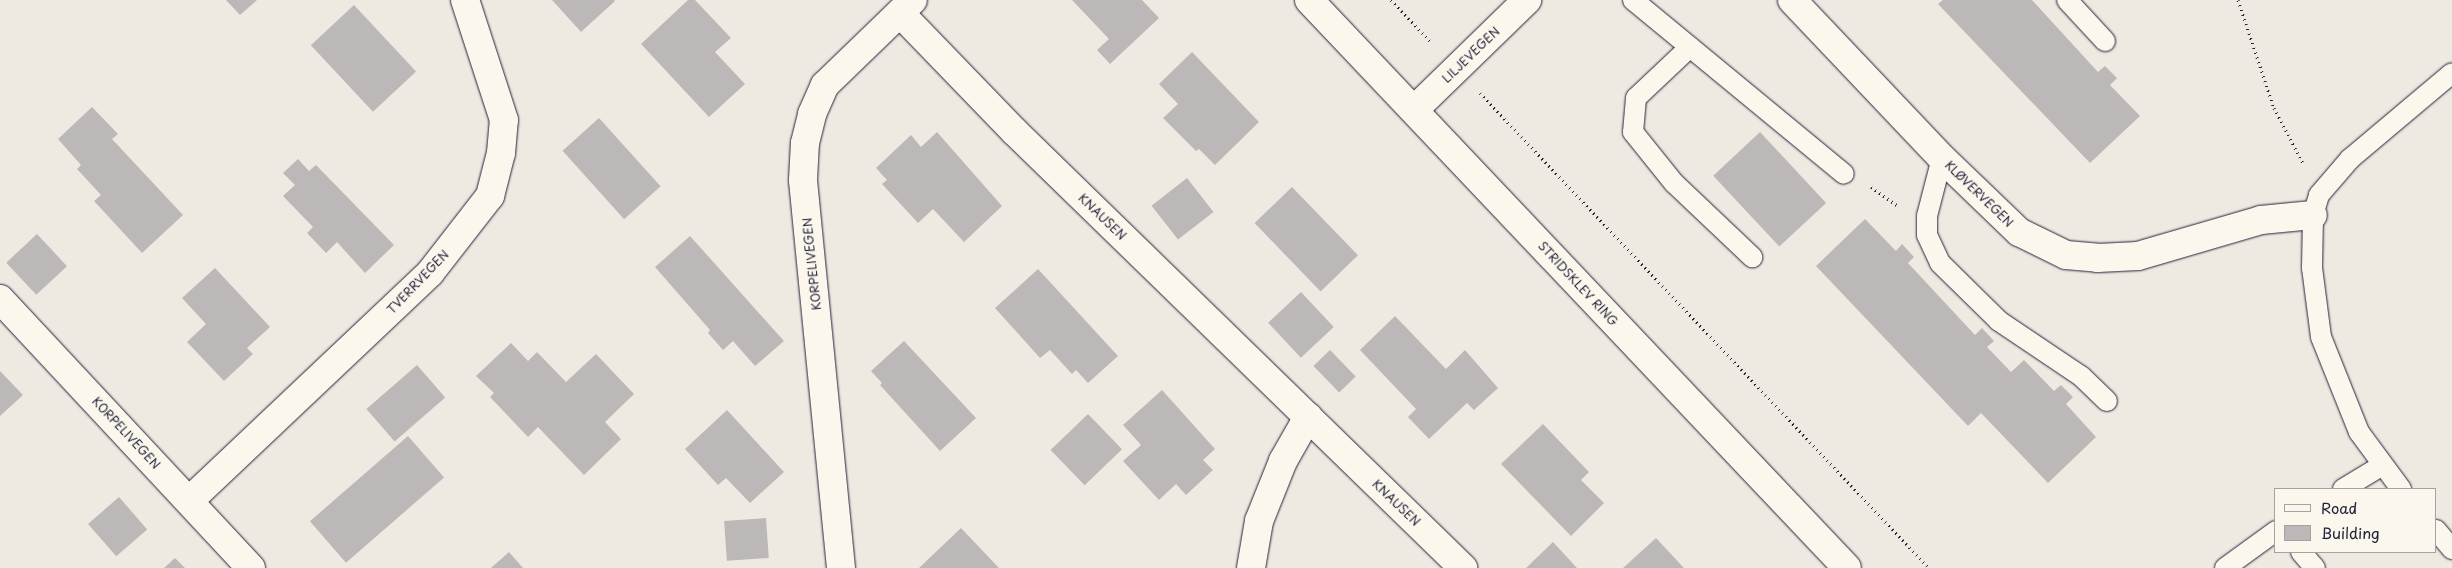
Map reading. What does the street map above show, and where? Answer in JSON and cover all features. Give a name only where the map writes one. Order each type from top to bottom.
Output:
[{"type":"street","name":"TVERRVEGEN","points":[[190,502],[430,273],[466,230],[490,196],[502,153],[504,120],[465,0]]},
{"type":"street","name":"STRIDSKLEV RING","points":[[1309,0],[1847,568]]},
{"type":"street","name":"LILJEVEGEN","points":[[1414,110],[1527,0]]},
{"type":"street","name":"KLØVERVEGEN","points":[[1792,0],[1942,158],[2019,232],[2066,255],[2098,258],[2138,256],[2316,205]]},
{"type":"street","name":"KORPELIVEGEN","points":[[841,568],[803,180],[805,143],[812,114],[825,85],[907,7]]},
{"type":"street","name":"KNAUSEN","points":[[907,7],[1014,131],[1464,568]]},
{"type":"street","name":"KORPELIVEGEN","points":[[0,300],[251,568]]},
{"type":"street","points":[[1251,568],[1260,521],[1283,461],[1308,417]]},
{"type":"lane","points":[[1633,0],[1844,174]]},
{"type":"lane","points":[[2067,0],[2105,41]]},
{"type":"lane","points":[[1690,47],[1636,98],[1633,132],[1674,183],[1752,258]]},
{"type":"lane","points":[[2400,488],[2381,466],[2359,432],[2321,337],[2312,268],[2316,205],[2350,159],[2452,73]]},
{"type":"lane","points":[[1942,158],[1927,216],[1927,235],[1940,263],[1999,322],[2081,376],[2107,401]]},
{"type":"lane","points":[[2345,488],[2381,466]]},
{"type":"lane","points":[[2437,531],[2452,548]]},
{"type":"lane","points":[[2225,568],[2274,532]]},
{"type":"lane","points":[[2302,553],[2315,568]]},
{"type":"path","points":[[1391,0],[1930,568]]},
{"type":"path","points":[[2238,0],[2274,108],[2316,205]]},
{"type":"path","points":[[1844,174],[1865,181],[1892,204],[1927,216]]},
{"type":"building","points":[[226,0],[257,0],[240,15]]},
{"type":"building","points":[[552,0],[614,0],[615,1],[581,32]]},
{"type":"building","points":[[688,0],[695,0],[731,38],[715,52],[745,84],[709,117],[641,44]]},
{"type":"building","points":[[1072,0],[1142,0],[1159,18],[1110,64],[1097,50],[1109,39]]},
{"type":"building","points":[[1943,0],[2032,0],[2098,72],[2105,66],[2117,78],[2110,85],[2140,116],[2090,163],[1938,4]]},
{"type":"building","points":[[354,5],[416,72],[373,112],[311,45]]},
{"type":"building","points":[[1192,52],[1259,122],[1215,165],[1199,149],[1196,151],[1163,118],[1178,104],[1159,84]]},
{"type":"building","points":[[92,107],[118,134],[112,139],[183,215],[142,253],[94,201],[101,195],[77,169],[81,165],[58,139]]},
{"type":"building","points":[[599,118],[661,186],[624,219],[563,151]]},
{"type":"building","points":[[937,132],[1002,206],[964,242],[933,209],[918,223],[882,184],[887,180],[876,168],[911,135],[921,147]]},
{"type":"building","points":[[1760,132],[1826,203],[1779,247],[1713,176]]},
{"type":"building","points":[[298,159],[309,171],[316,165],[394,245],[365,273],[337,242],[326,253],[307,233],[313,227],[283,196],[295,185],[283,173]]},
{"type":"building","points":[[1187,178],[1213,212],[1178,240],[1152,206]]},
{"type":"building","points":[[1292,187],[1358,255],[1321,291],[1255,223]]},
{"type":"building","points":[[1865,219],[1896,251],[1902,244],[1914,257],[1908,263],[1975,335],[1982,328],[1994,341],[1987,347],[2011,372],[2024,360],[2054,391],[2061,385],[2073,397],[2066,404],[2096,437],[2048,483],[1981,413],[1968,426],[1816,266]]},
{"type":"building","points":[[37,234],[67,266],[36,295],[6,263]]},
{"type":"building","points":[[690,236],[784,341],[755,366],[733,341],[723,350],[708,333],[710,330],[655,267]]},
{"type":"building","points":[[215,268],[270,327],[247,348],[253,354],[224,381],[187,342],[206,324],[182,298]]},
{"type":"building","points":[[1038,269],[1118,356],[1088,383],[1076,370],[1072,374],[1050,350],[1040,358],[995,308]]},
{"type":"building","points":[[1301,292],[1334,327],[1301,358],[1268,323]]},
{"type":"building","points":[[1395,316],[1446,369],[1465,350],[1498,388],[1474,410],[1467,403],[1429,439],[1408,417],[1416,409],[1360,350]]},
{"type":"building","points":[[904,341],[976,418],[940,451],[880,385],[882,383],[871,371]]},
{"type":"building","points":[[511,343],[528,361],[537,352],[566,382],[596,354],[634,394],[605,422],[621,439],[584,475],[538,427],[528,437],[490,397],[494,393],[476,376]]},
{"type":"building","points":[[1330,350],[1356,377],[1339,393],[1313,366]]},
{"type":"building","points":[[417,365],[445,397],[395,441],[366,409]]},
{"type":"building","points":[[0,371],[23,395],[0,416]]},
{"type":"building","points":[[1162,390],[1215,449],[1203,460],[1213,470],[1186,495],[1176,484],[1159,500],[1123,461],[1141,445],[1123,425]]},
{"type":"building","points":[[727,410],[784,472],[750,503],[726,478],[718,485],[685,449]]},
{"type":"building","points":[[1088,414],[1122,449],[1085,485],[1051,450]]},
{"type":"building","points":[[1543,424],[1589,472],[1581,480],[1604,503],[1571,536],[1501,464]]},
{"type":"building","points":[[408,436],[444,478],[346,563],[310,521]]},
{"type":"building","points":[[119,497],[147,529],[116,556],[88,524]]},
{"type":"building","points":[[766,518],[769,558],[727,561],[724,521]]},
{"type":"building","points":[[961,528],[999,568],[919,568]]},
{"type":"building","points":[[1656,538],[1684,568],[1623,568]]},
{"type":"building","points":[[1553,542],[1577,568],[1526,568]]},
{"type":"building","points":[[509,552],[523,568],[491,568]]},
{"type":"building","points":[[175,558],[185,568],[164,568]]}]
